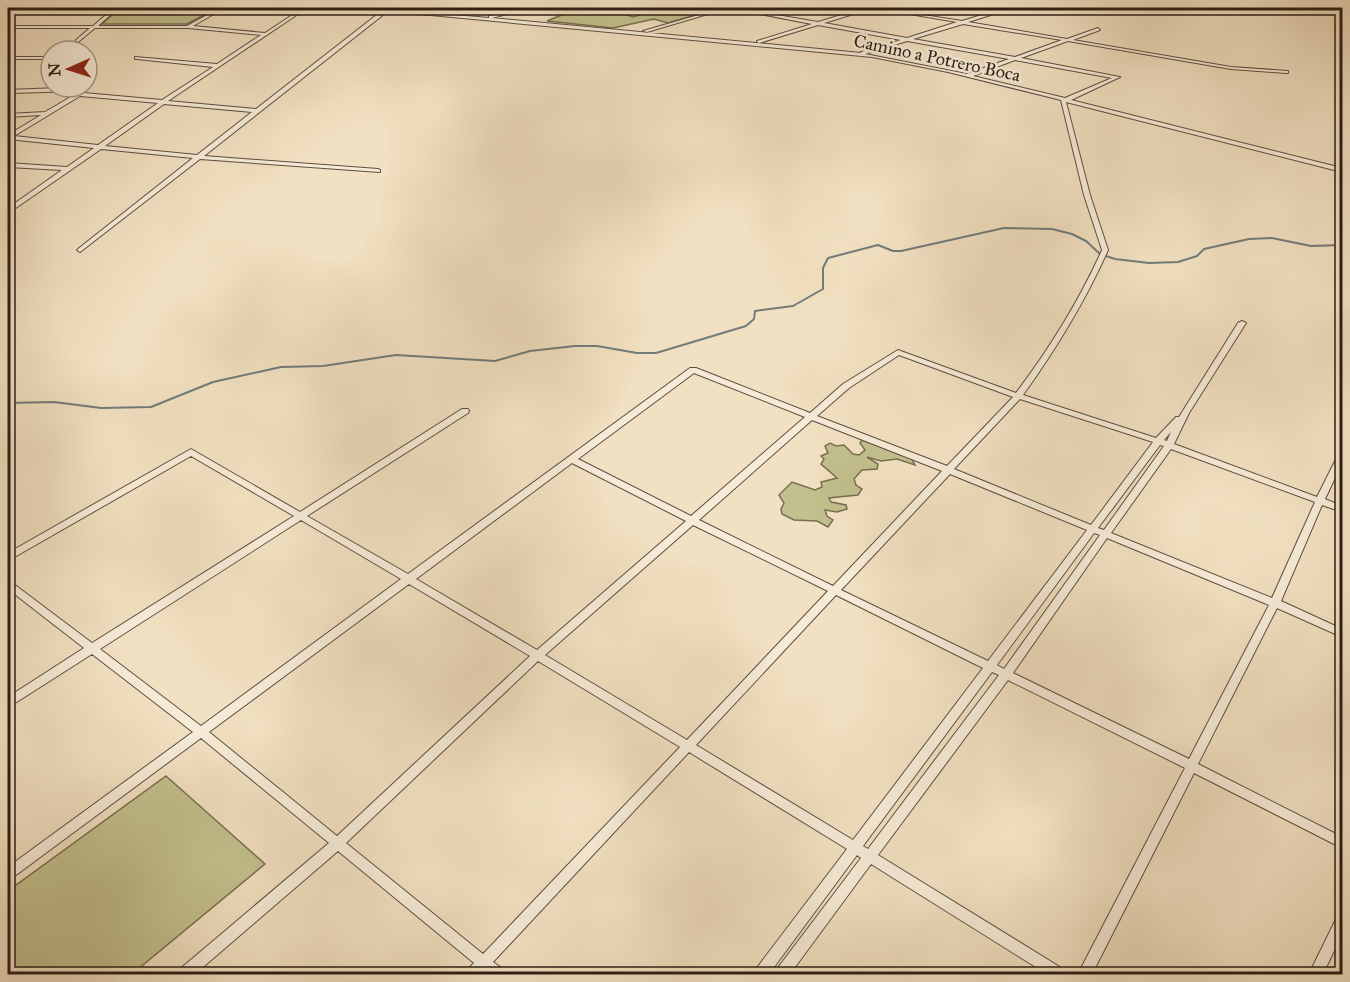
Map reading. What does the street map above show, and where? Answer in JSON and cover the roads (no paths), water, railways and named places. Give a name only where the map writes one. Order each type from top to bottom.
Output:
[{"type":"street","points":[[80,39],[116,8]]},
{"type":"street","points":[[188,27],[222,8]]},
{"type":"street","points":[[8,212],[11,206],[305,8]]},
{"type":"street","name":"Camino a Potrero Boca","points":[[374,8],[861,54],[967,76],[1176,126],[1342,170]]},
{"type":"street","points":[[485,18],[524,8]]},
{"type":"street","points":[[473,975],[1018,396],[1063,333],[1087,292],[1102,256],[1104,245],[1087,195],[1063,104],[1065,100],[1117,77],[910,38],[729,8],[640,33]]},
{"type":"street","points":[[754,44],[868,8]]},
{"type":"street","points":[[879,8],[1231,68],[1286,72]]},
{"type":"street","points":[[861,54],[1008,8]]},
{"type":"street","points":[[80,250],[387,9]]},
{"type":"street","points":[[8,27],[188,27],[266,34]]},
{"type":"street","points":[[967,76],[1098,28]]},
{"type":"street","points":[[8,58],[39,58]]},
{"type":"street","points":[[137,58],[218,66]]},
{"type":"street","points":[[8,91],[39,90]]},
{"type":"street","points":[[99,96],[256,111]]},
{"type":"street","points":[[8,137],[70,99]]},
{"type":"street","points":[[8,115],[46,113]]},
{"type":"street","points":[[8,137],[196,157],[378,171]]},
{"type":"street","points":[[8,165],[69,168]]},
{"type":"street","points":[[782,975],[1006,674],[1169,445],[1185,413],[1242,323]]},
{"type":"street","points":[[186,975],[338,843],[538,655],[846,386],[898,352],[1018,396],[1158,441],[1342,509]]},
{"type":"street","points":[[8,874],[693,370],[1106,534],[1342,633]]},
{"type":"street","points":[[8,702],[465,411]]},
{"type":"street","points":[[761,975],[1158,441],[1185,413]]},
{"type":"street","points":[[8,557],[191,452],[410,579],[688,745],[856,847],[1058,975]]},
{"type":"street","points":[[1085,975],[1275,603],[1342,455]]},
{"type":"street","points":[[573,460],[693,522],[1194,765],[1342,843]]},
{"type":"street","points":[[8,584],[201,732],[498,975]]},
{"type":"street","points":[[1316,975],[1342,921]]},
{"type":"waterway","points":[[8,403],[54,402],[101,408],[151,407],[213,382],[281,367],[323,366],[396,355],[495,361],[530,351],[575,346],[597,346],[637,353],[656,353],[746,326],[754,319],[755,311],[793,306],[823,289],[823,268],[828,258],[878,245],[893,251],[901,251],[1004,228],[1052,229],[1072,234],[1086,241],[1100,254],[1115,259],[1149,263],[1178,262],[1197,256],[1204,249],[1249,239],[1272,238],[1311,246],[1342,245]]}]
